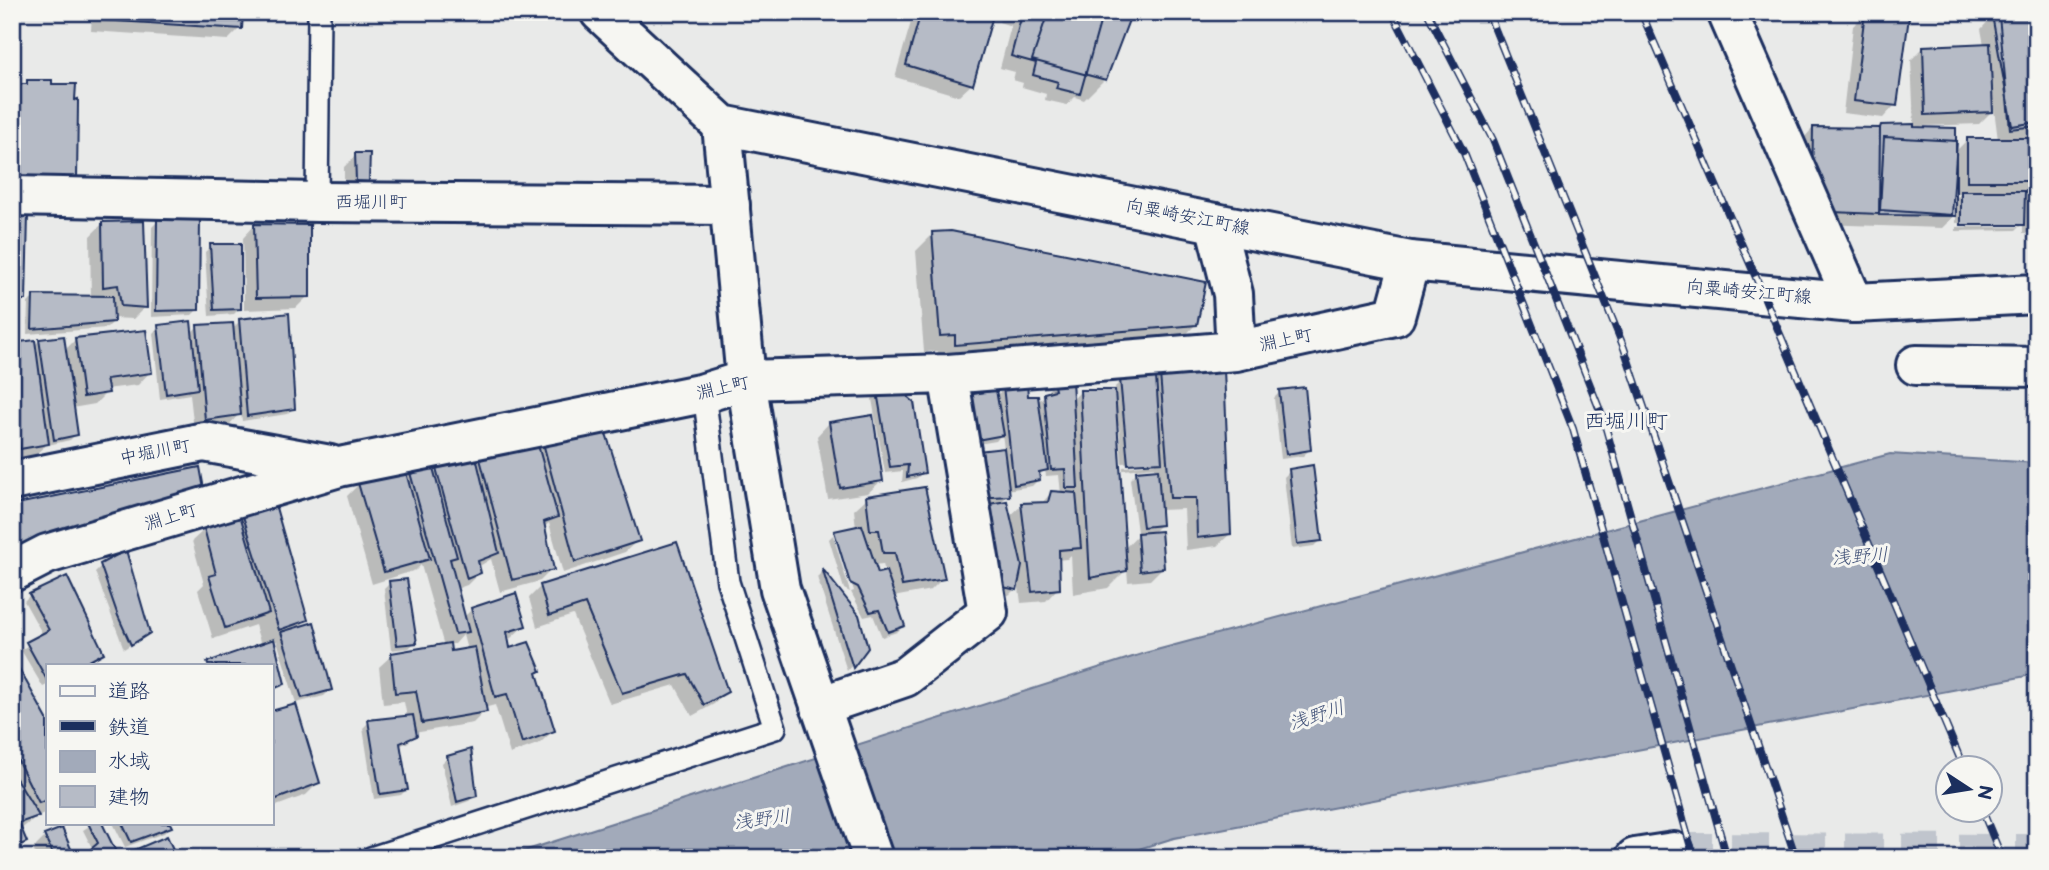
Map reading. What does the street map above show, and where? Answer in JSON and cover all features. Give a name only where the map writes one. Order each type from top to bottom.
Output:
[{"type":"street","points":[[600,12],[722,125],[747,380],[780,589],[873,858]]},
{"type":"street","points":[[1727,12],[1839,301]]},
{"type":"street","name":"向粟崎安江町線","points":[[722,125],[1410,261],[1839,301],[2037,294]]},
{"type":"street","name":"西堀川町","points":[[12,196],[317,202],[730,205]]},
{"type":"street","points":[[1215,223],[1233,294],[1236,351]]},
{"type":"street","name":"淵上町","points":[[12,572],[47,554],[340,467],[704,393],[747,380],[948,374],[1236,351],[1395,316],[1410,261]]},
{"type":"street","points":[[1916,365],[2037,367]]},
{"type":"street","points":[[820,706],[905,677],[988,612],[948,374]]},
{"type":"street","name":"中堀川町","points":[[12,481],[204,442],[340,467]]},
{"type":"street","points":[[1635,858],[1674,852]]},
{"type":"lane","points":[[317,202],[319,12]]},
{"type":"lane","points":[[371,858],[775,728],[728,582],[704,393]]},
{"type":"water","name":"浅野川","points":[[1890,454],[2037,463],[2037,674],[1174,838],[1110,858],[502,858],[1145,653]]},
{"type":"building","points":[[102,12],[243,12],[242,29],[102,20]]},
{"type":"building","points":[[921,12],[994,12],[973,85],[906,65]]},
{"type":"building","points":[[1017,12],[1103,12],[1080,94],[1056,88],[1058,82],[1033,75],[1036,63],[1011,56],[1022,14]]},
{"type":"building","points":[[1048,12],[1132,12],[1106,80],[1032,60]]},
{"type":"building","points":[[1865,12],[1909,17],[1897,106],[1854,101]]},
{"type":"building","points":[[2037,12],[2037,122],[2012,126],[1992,15]]},
{"type":"building","points":[[2037,12],[2037,126],[2010,129],[1999,16]]},
{"type":"building","points":[[1990,43],[1993,112],[1925,115],[1923,46]]},
{"type":"building","points":[[27,80],[76,84],[77,180],[12,180],[12,84],[27,84]]},
{"type":"building","points":[[1914,124],[1914,127],[1956,128],[1956,216],[1879,215],[1881,125]]},
{"type":"building","points":[[1813,127],[1880,128],[1879,214],[1832,212],[1812,190]]},
{"type":"building","points":[[1884,137],[1957,141],[1952,215],[1880,210]]},
{"type":"building","points":[[1967,138],[2037,138],[2037,221],[2035,181],[1967,181]]},
{"type":"building","points":[[355,153],[370,153],[369,182],[356,181]]},
{"type":"building","points":[[1961,191],[2025,191],[2024,225],[1961,225]]},
{"type":"building","points":[[12,214],[28,215],[26,300],[12,300]]},
{"type":"building","points":[[157,219],[200,219],[199,310],[156,311]]},
{"type":"building","points":[[144,221],[147,308],[121,306],[118,285],[103,287],[102,222]]},
{"type":"building","points":[[254,224],[310,225],[310,297],[256,298]]},
{"type":"building","points":[[951,231],[1206,282],[1197,325],[955,345],[955,335],[940,336],[932,232]]},
{"type":"building","points":[[210,244],[241,244],[241,309],[214,310]]},
{"type":"building","points":[[33,295],[113,296],[114,322],[32,329]]},
{"type":"building","points":[[289,313],[295,409],[247,416],[239,319]]},
{"type":"building","points":[[191,321],[198,389],[166,394],[158,325]]},
{"type":"building","points":[[233,323],[241,415],[205,420],[197,325]]},
{"type":"building","points":[[146,330],[152,373],[106,379],[109,393],[83,397],[75,338]]},
{"type":"building","points":[[64,336],[78,435],[54,440],[39,339]]},
{"type":"building","points":[[35,340],[49,444],[20,449],[12,378],[12,343]]},
{"type":"building","points":[[1224,369],[1231,534],[1197,538],[1196,498],[1170,498],[1160,374]]},
{"type":"building","points":[[1156,377],[1162,462],[1128,464],[1120,379]]},
{"type":"building","points":[[1072,380],[1078,488],[1066,488],[1065,469],[1051,470],[1044,393],[1055,390],[1053,382]]},
{"type":"building","points":[[1027,384],[1028,396],[1038,396],[1048,470],[1039,472],[1040,480],[1014,485],[1003,386]]},
{"type":"building","points":[[1305,387],[1311,450],[1286,454],[1279,390]]},
{"type":"building","points":[[996,390],[1004,435],[966,442],[957,397]]},
{"type":"building","points":[[1080,390],[1115,390],[1127,571],[1090,578]]},
{"type":"building","points":[[901,391],[914,402],[925,473],[907,477],[908,465],[890,467],[877,392]]},
{"type":"building","points":[[873,415],[883,481],[840,488],[829,422]]},
{"type":"building","points":[[605,430],[640,541],[575,562],[543,443]]},
{"type":"building","points":[[538,445],[558,517],[544,522],[554,570],[512,580],[479,455]]},
{"type":"building","points":[[1004,448],[1010,496],[975,498],[969,452]]},
{"type":"building","points":[[476,457],[499,553],[478,561],[481,573],[467,579],[436,468]]},
{"type":"building","points":[[432,464],[457,557],[450,559],[469,632],[455,634],[409,469]]},
{"type":"building","points":[[1313,465],[1322,541],[1297,544],[1289,469]]},
{"type":"building","points":[[200,467],[204,489],[12,554],[12,505]]},
{"type":"building","points":[[405,469],[430,559],[384,572],[358,483]]},
{"type":"building","points":[[1158,469],[1162,525],[1143,527],[1136,471]]},
{"type":"building","points":[[925,487],[945,579],[902,586],[895,553],[883,553],[879,530],[870,530],[866,496]]},
{"type":"building","points":[[1051,491],[1076,493],[1081,548],[1059,550],[1060,589],[1032,592],[1021,503],[1048,502]]},
{"type":"building","points":[[1007,501],[1022,566],[1017,590],[989,584],[977,506]]},
{"type":"building","points":[[275,504],[308,620],[279,630],[243,516]]},
{"type":"building","points":[[240,515],[269,613],[225,628],[209,576],[216,574],[204,528]]},
{"type":"building","points":[[862,525],[878,573],[886,571],[905,626],[888,632],[879,610],[870,612],[858,587],[850,583],[834,531]]},
{"type":"building","points":[[1161,531],[1164,568],[1140,571],[1137,533]]},
{"type":"building","points":[[677,542],[728,692],[704,705],[687,674],[622,693],[585,604],[549,616],[540,585]]},
{"type":"building","points":[[126,550],[150,633],[131,645],[100,564]]},
{"type":"building","points":[[822,568],[859,615],[868,648],[853,668]]},
{"type":"building","points":[[67,576],[104,653],[84,664],[46,664],[46,678],[26,642],[49,630],[29,594]]},
{"type":"building","points":[[407,579],[417,643],[397,645],[389,581]]},
{"type":"building","points":[[516,593],[526,626],[507,632],[510,648],[529,642],[541,671],[537,673],[555,731],[522,743],[507,694],[495,697],[471,608]]},
{"type":"building","points":[[314,622],[332,690],[302,698],[281,632]]},
{"type":"building","points":[[274,639],[285,684],[273,689],[273,664],[207,662]]},
{"type":"building","points":[[450,643],[451,651],[475,647],[487,712],[422,723],[416,691],[395,693],[391,653]]},
{"type":"building","points":[[12,656],[46,717],[46,800],[39,803],[12,749]]},
{"type":"building","points":[[296,704],[320,783],[273,800],[273,710]]},
{"type":"building","points":[[413,715],[417,736],[400,743],[408,790],[380,794],[368,720]]},
{"type":"building","points":[[471,749],[477,796],[457,802],[447,756]]},
{"type":"building","points":[[12,772],[39,816],[19,823],[27,842],[12,849]]},
{"type":"building","points":[[88,824],[102,824],[119,858],[86,858],[84,855],[98,843]]},
{"type":"building","points":[[122,824],[170,824],[172,827],[131,842]]},
{"type":"building","points":[[62,828],[75,858],[55,858],[44,835]]},
{"type":"building","points":[[167,836],[177,858],[134,858],[132,851]]},
{"type":"tunnel","points":[[1674,852],[2037,853]]},
{"type":"railway","points":[[1392,12],[1464,153],[1573,429],[1694,858]]},
{"type":"railway","points":[[1427,12],[1493,140],[1603,418],[1727,858]]},
{"type":"railway","points":[[1488,12],[1624,348],[1796,858]]},
{"type":"railway","points":[[1641,12],[1958,754]]},
{"type":"railway","points":[[1988,824],[2002,858]]},
{"type":"district","name":"西堀川町","points":[[1626,421]]}]
